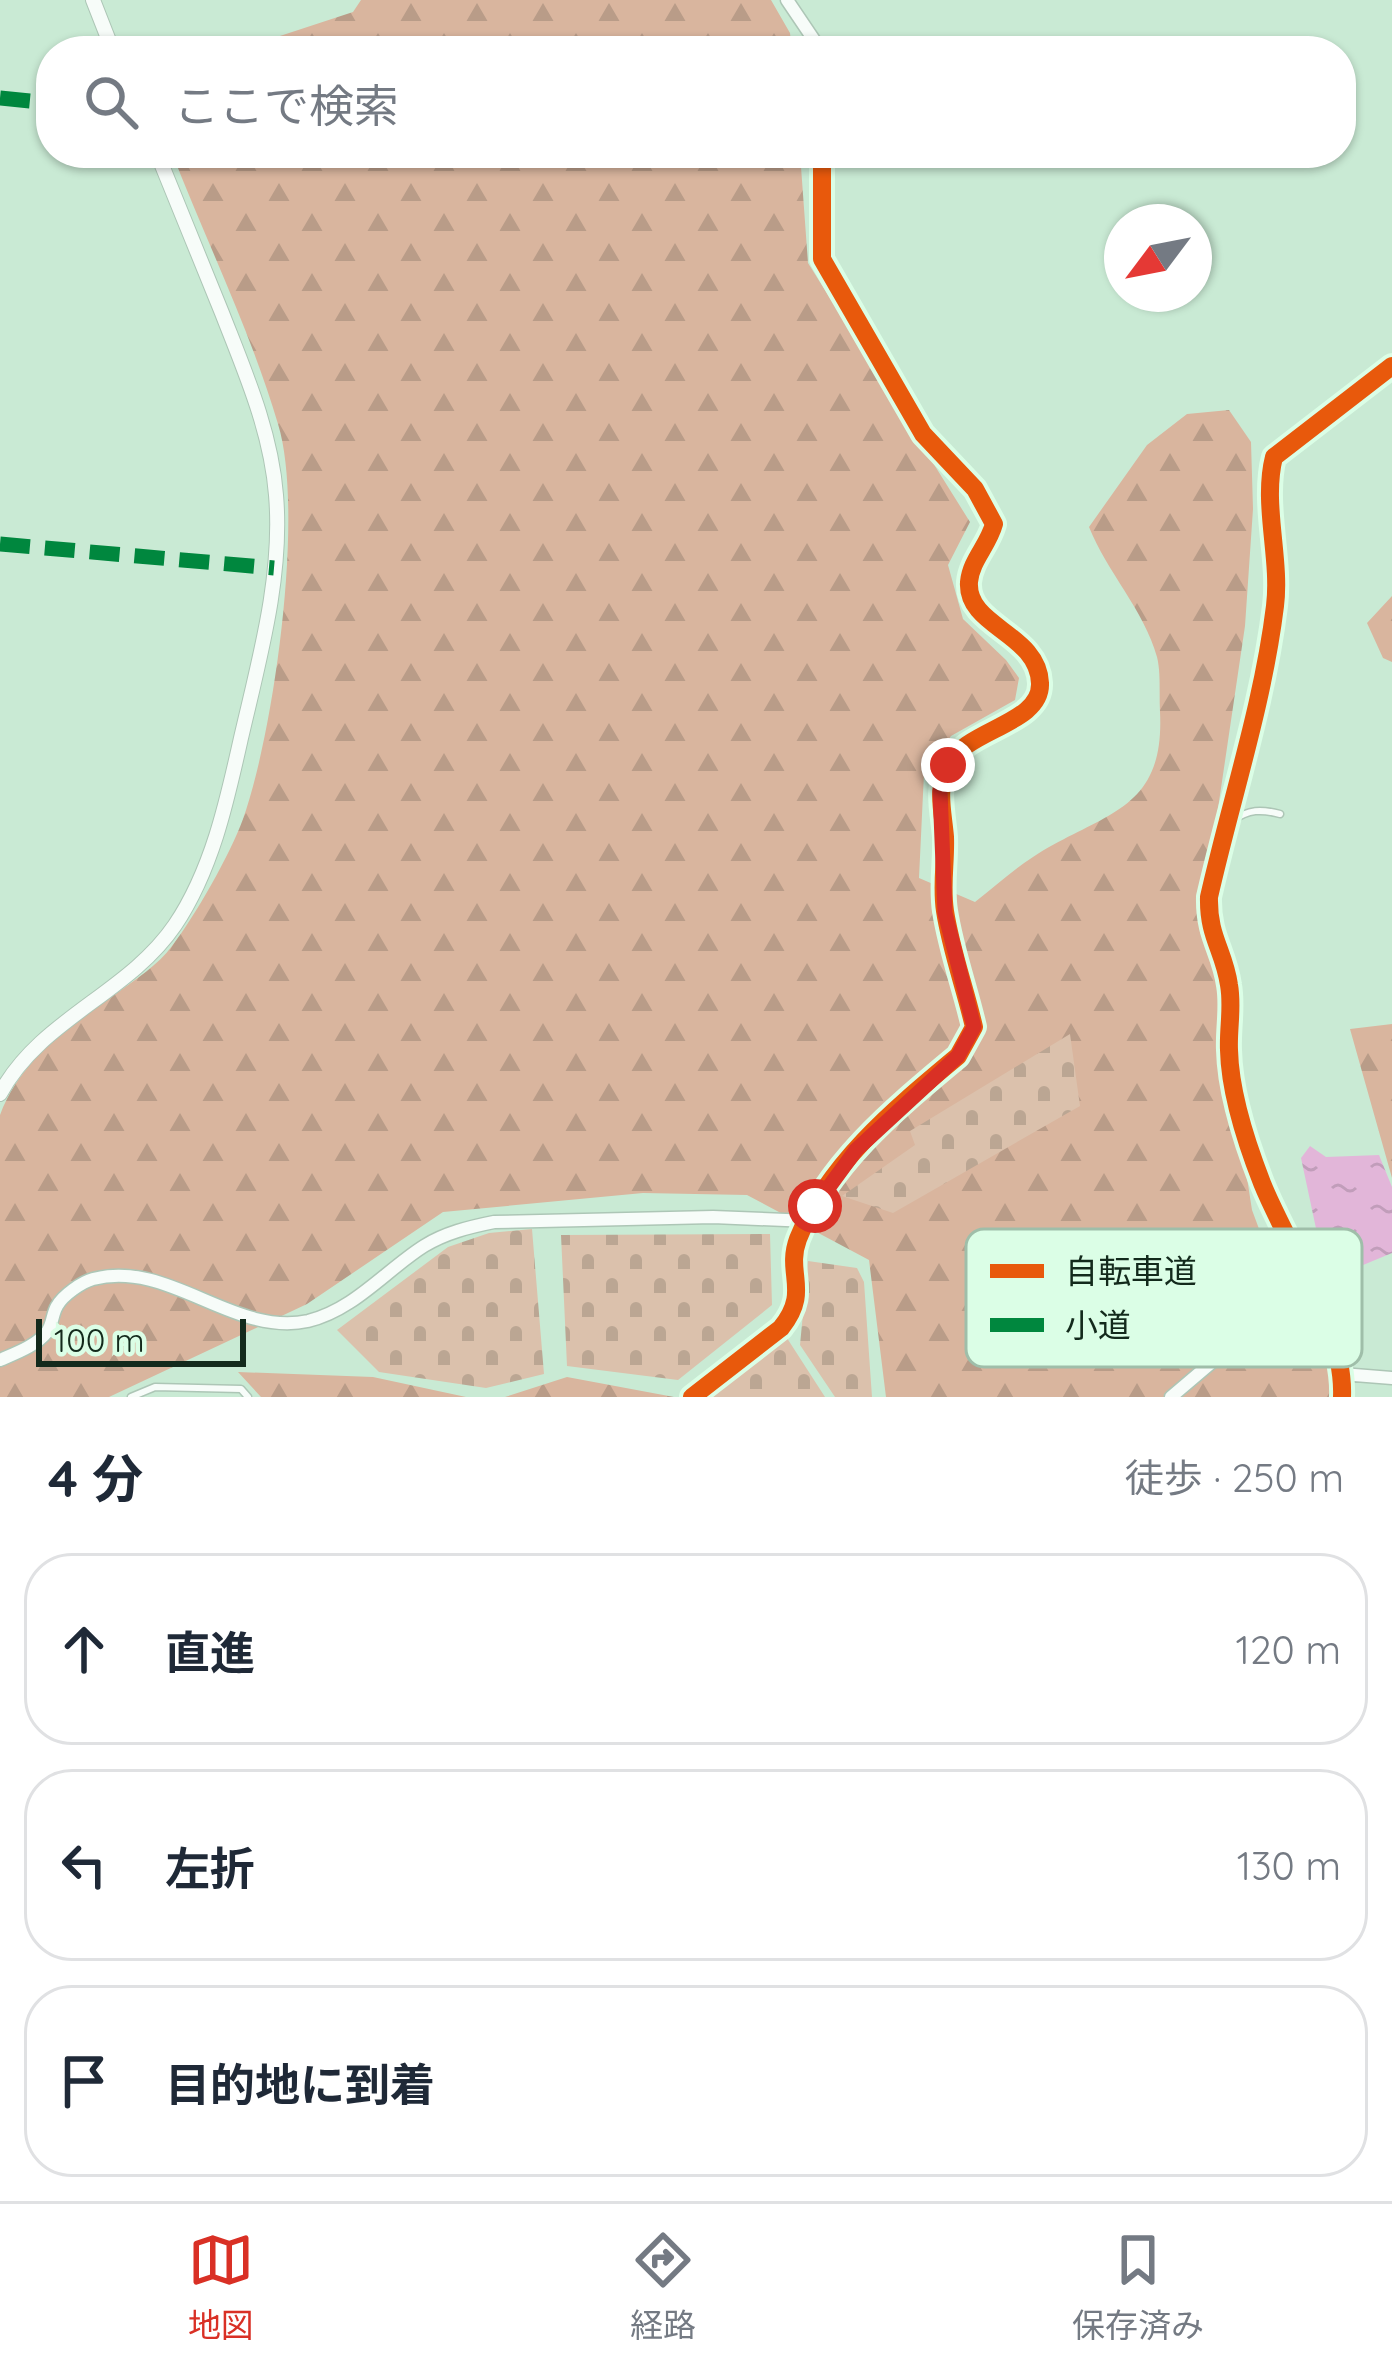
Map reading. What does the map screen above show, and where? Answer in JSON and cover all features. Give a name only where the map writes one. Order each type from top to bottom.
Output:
[{"type":"street","points":[[93,0],[107,36]]},
{"type":"street","points":[[787,0],[811,36]]},
{"type":"street","points":[[0,1094],[32,1049],[150,957],[177,922],[192,896],[220,821],[262,646],[277,520],[263,422],[163,168]]},
{"type":"street","points":[[692,1397],[781,1328],[791,1315],[797,1290],[795,1254],[832,1178],[969,1040],[974,1027],[945,913],[940,791],[958,751],[1027,710],[1036,700],[1040,680],[1025,647],[983,616],[968,589],[973,563],[988,544],[994,524],[986,506],[923,434],[822,259],[822,168]]},
{"type":"street","points":[[1283,1229],[1260,1178],[1232,1076],[1229,986],[1208,917],[1209,897],[1270,643],[1276,594],[1274,457],[1392,366]]},
{"type":"street","points":[[0,1360],[50,1330],[57,1305],[96,1278],[154,1281],[261,1319],[307,1321],[347,1305],[425,1245],[466,1227],[494,1222],[713,1217],[809,1221]]},
{"type":"street","points":[[1171,1397],[1206,1367]]},
{"type":"street","points":[[1342,1386],[1392,1378]]},
{"type":"lane","points":[[1225,826],[1243,813],[1260,809],[1280,814]]},
{"type":"lane","points":[[131,1397],[155,1387],[241,1389],[248,1397]]},
{"type":"green space","points":[[361,0],[771,0],[790,36],[280,36],[353,12]]},
{"type":"green space","points":[[178,168],[801,168],[808,263],[970,522],[948,565],[963,619],[1019,678],[1015,700],[951,736],[924,773],[919,878],[975,902],[1033,857],[1124,806],[1152,771],[1159,745],[1157,657],[1089,527],[1147,445],[1187,414],[1229,410],[1251,442],[1253,509],[1245,626],[1199,904],[1200,932],[1221,1000],[1220,1080],[1259,1229],[966,1229],[966,1367],[1330,1367],[1333,1397],[886,1397],[869,1260],[747,1195],[643,1193],[443,1212],[307,1304],[109,1397],[0,1397],[0,1115],[34,1060],[172,946],[221,867],[255,781],[282,622],[288,511],[278,424]]},
{"type":"green space","points":[[1392,596],[1392,662],[1383,658],[1367,623]]},
{"type":"green space","points":[[1392,1024],[1392,1178],[1350,1029]]},
{"type":"green space","points":[[1070,1034],[1080,1106],[893,1213],[842,1196],[915,1145],[910,1131]]},
{"type":"green space","points":[[532,1229],[544,1374],[486,1388],[379,1372],[337,1330],[448,1247],[489,1233]]},
{"type":"green space","points":[[770,1234],[772,1305],[678,1380],[567,1366],[561,1235]]},
{"type":"green space","points":[[808,1261],[857,1268],[864,1282],[872,1397],[835,1397],[800,1345]]},
{"type":"green space","points":[[785,1335],[825,1397],[705,1397],[706,1395]]},
{"type":"green space","points":[[238,1372],[373,1377],[466,1397],[261,1397]]},
{"type":"green space","points":[[567,1377],[674,1397],[505,1397]]},
{"type":"water","points":[[1310,1146],[1326,1157],[1379,1155],[1392,1187],[1392,1253],[1362,1265],[1362,1229],[1316,1229],[1301,1158]]},
{"type":"marked path","points":[[0,98],[36,102]]},
{"type":"marked path","points":[[0,544],[274,568]]},
{"type":"cycle path","points":[[692,1397],[781,1328],[796,1293],[798,1239],[827,1186],[866,1138],[958,1056],[974,1027],[945,911],[942,783],[957,753],[1029,708],[1040,683],[1028,652],[990,621],[971,597],[970,574],[994,524],[975,489],[923,434],[822,259],[822,168]]},
{"type":"cycle path","points":[[1284,1229],[1250,1151],[1232,1084],[1231,1001],[1209,897],[1270,643],[1276,588],[1270,493],[1274,457],[1392,366]]},
{"type":"cycle path","points":[[1339,1367],[1342,1397]]},
{"type":"route","points":[[815,1206],[856,1150],[958,1056],[974,1027],[945,913],[941,873],[945,844],[940,791],[948,765]]}]
